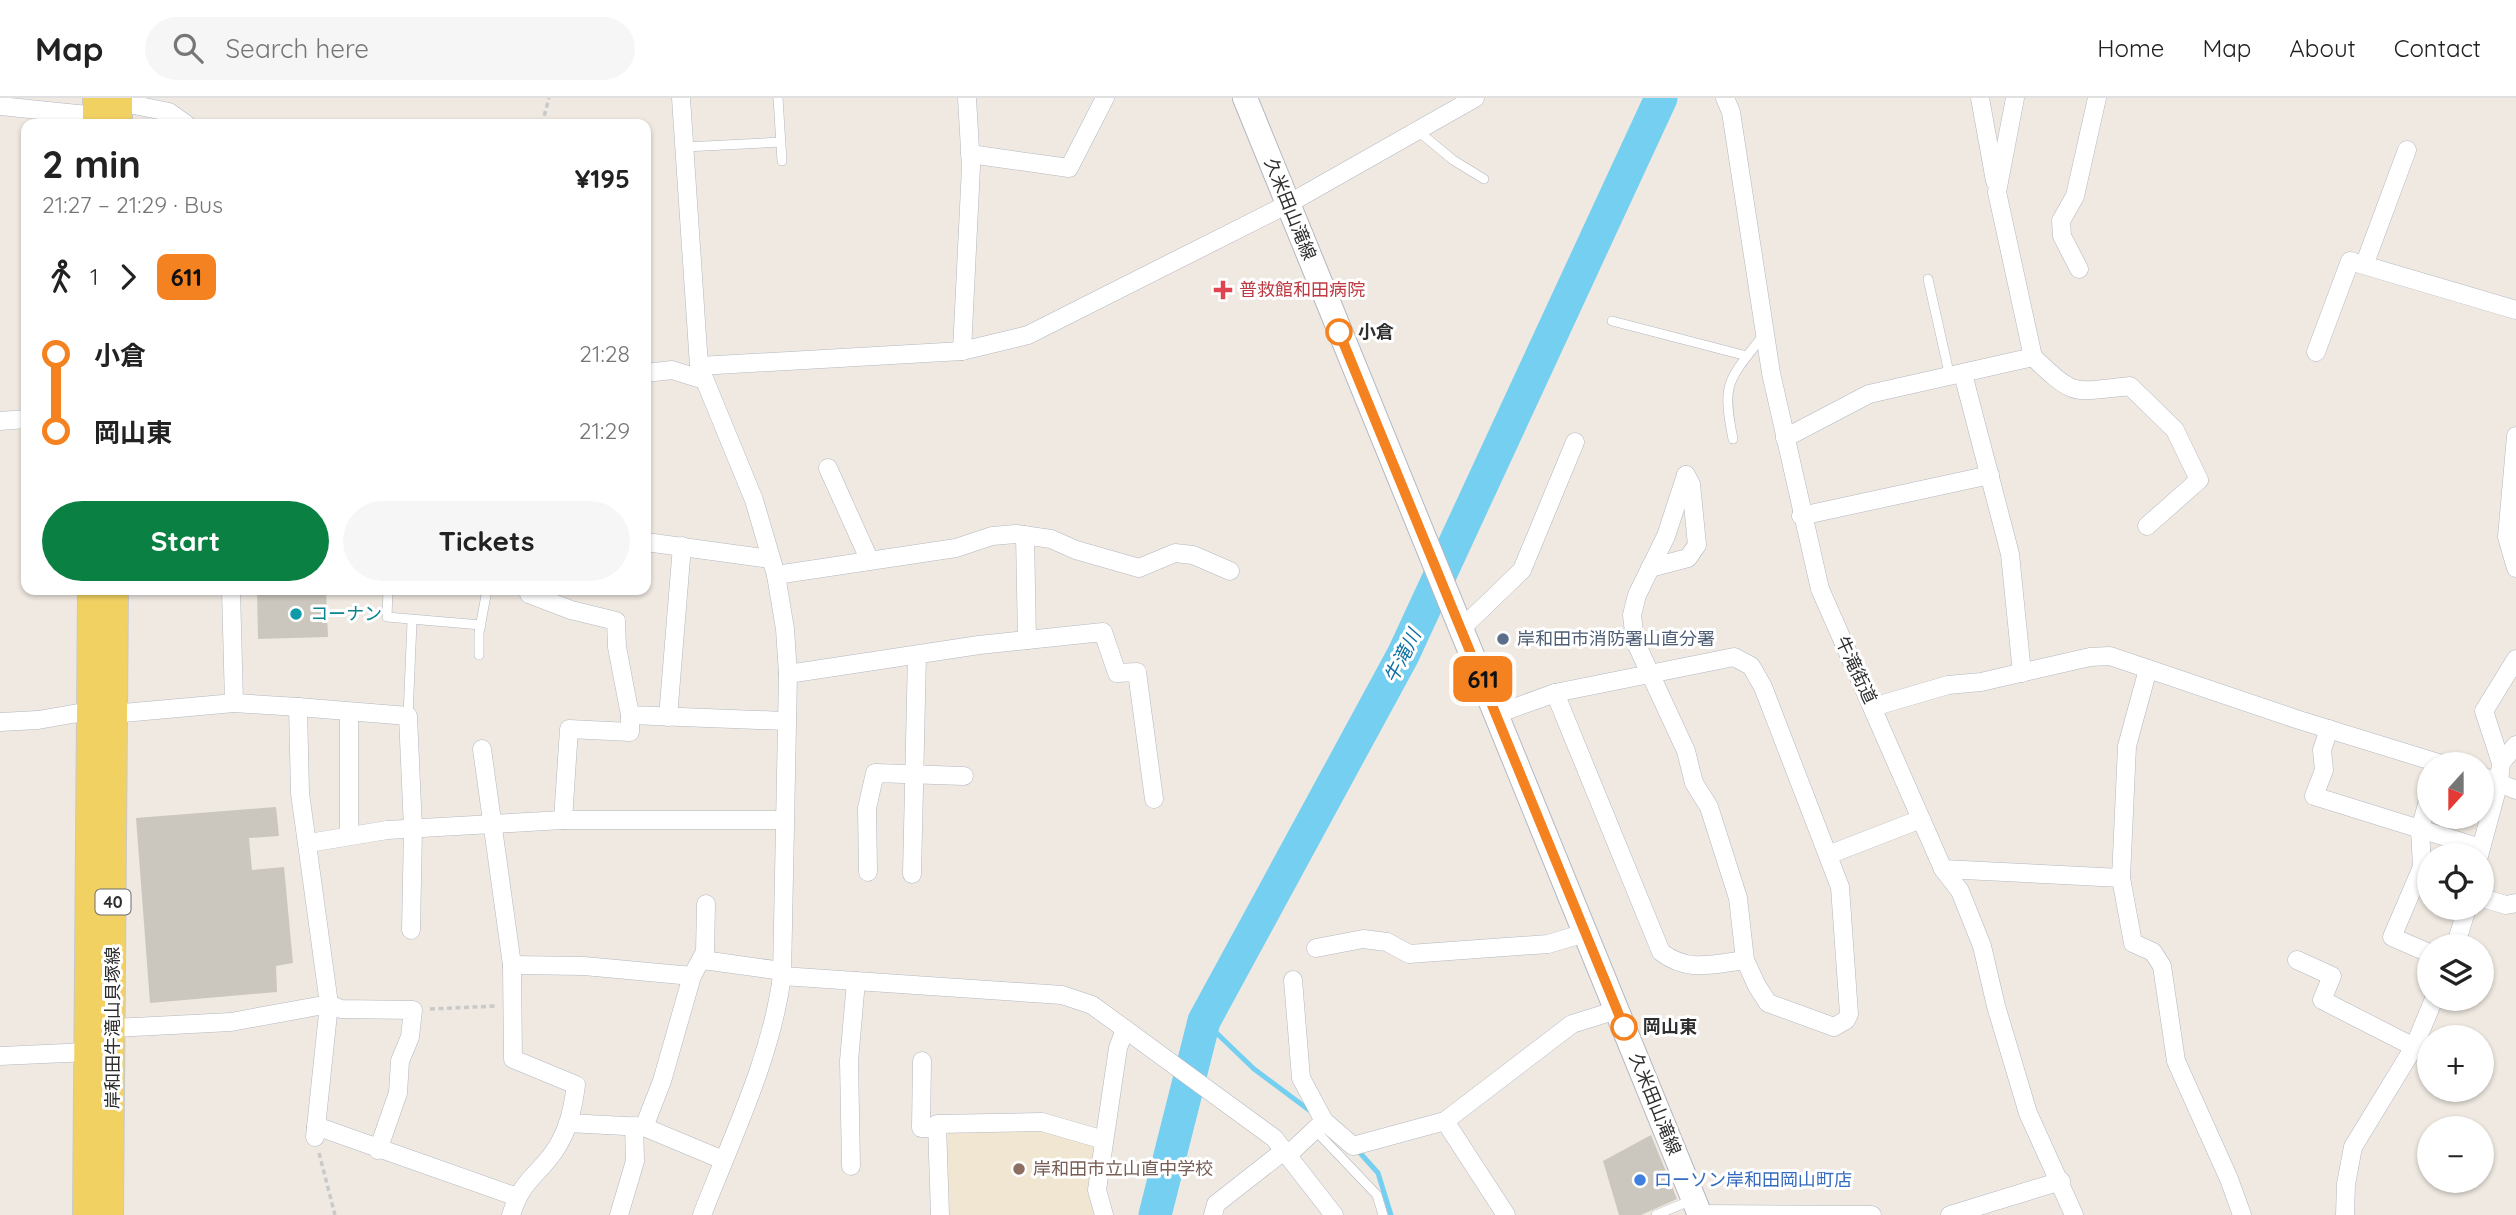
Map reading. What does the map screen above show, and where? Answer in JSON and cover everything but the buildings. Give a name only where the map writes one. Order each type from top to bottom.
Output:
[{"type":"main road","name":"岸和田牛滝山貝塚線","points":[[91,595],[101,712],[114,1028],[110,1215]]},
{"type":"main road","name":"岸和田牛滝山貝塚線","points":[[86,1215],[88,1052],[101,712],[114,595]]},
{"type":"street","points":[[681,98],[701,373],[754,500],[774,567],[785,629],[788,674],[782,973],[764,1056],[702,1215]]},
{"type":"street","points":[[962,351],[970,154],[967,98]]},
{"type":"street","points":[[970,154],[1069,168],[1105,98]]},
{"type":"street","name":"久米田山滝線","points":[[1245,98],[1698,1210]]},
{"type":"street","points":[[651,372],[673,370],[701,373],[962,351],[1028,335],[1287,204],[1475,98]]},
{"type":"street","name":"牛滝街道","points":[[1724,98],[1731,112],[1765,334],[1785,438],[1820,589],[1942,869],[1960,891],[1982,946],[1996,1006],[2028,1113],[2061,1181],[2074,1215]]},
{"type":"street","points":[[1980,98],[1997,192],[2033,357],[2064,386],[2077,391],[2130,386],[2175,430],[2199,480],[2147,526]]},
{"type":"street","points":[[1997,192],[2015,98]]},
{"type":"street","points":[[2079,269],[2062,236],[2061,222],[2075,196],[2097,98]]},
{"type":"street","points":[[0,106],[169,112],[179,119]]},
{"type":"street","points":[[2365,263],[2407,150]]},
{"type":"street","points":[[2316,352],[2350,261],[2365,263],[2516,310]]},
{"type":"street","points":[[1785,438],[1869,394],[2033,357]]},
{"type":"street","points":[[1957,375],[1990,475],[2010,554],[2022,673]]},
{"type":"street","points":[[0,421],[21,419]]},
{"type":"street","points":[[2516,436],[2507,537],[2516,568]]},
{"type":"street","points":[[1460,624],[1522,570],[1574,442]]},
{"type":"street","points":[[828,468],[869,559]]},
{"type":"street","points":[[1497,714],[1555,693],[1650,673],[1734,657],[1751,666],[1763,687],[1840,887],[1849,1014],[1846,1020],[1833,1027],[1768,1003],[1745,960],[1738,898],[1709,807],[1694,783],[1686,751],[1650,673],[1635,641],[1632,615],[1650,568],[1666,536],[1686,475],[1691,484],[1698,545],[1688,558],[1650,568]]},
{"type":"street","points":[[1801,516],[1990,475]]},
{"type":"street","points":[[1025,535],[1027,640]]},
{"type":"street","points":[[651,543],[682,546],[774,567],[956,548],[992,536],[1025,535],[1051,539],[1076,550],[1139,568],[1175,553],[1193,555],[1230,571]]},
{"type":"street","points":[[668,717],[682,546]]},
{"type":"street","points":[[231,595],[234,703]]},
{"type":"street","points":[[532,595],[571,610],[616,621],[617,647],[630,715],[630,732],[569,729],[563,820]]},
{"type":"street","points":[[788,674],[1027,640],[1103,632],[1117,673],[1137,672],[1154,799]]},
{"type":"street","points":[[912,874],[917,655]]},
{"type":"street","points":[[1873,707],[1948,685],[2022,673],[2090,657],[2110,656],[2417,756]]},
{"type":"street","points":[[2516,659],[2484,711],[2500,772],[2516,790]]},
{"type":"street","points":[[2148,669],[2127,746],[2120,878],[2133,943],[2153,952],[2162,966],[2176,1061],[2242,1215]]},
{"type":"street","points":[[1555,693],[1661,952],[1675,963],[1691,967],[1745,960]]},
{"type":"street","points":[[0,722],[234,703],[330,708],[349,714],[408,716],[413,829],[411,930]]},
{"type":"street","points":[[298,708],[300,793],[309,843],[329,1004],[315,1131],[517,1197]]},
{"type":"street","points":[[349,714],[349,835]]},
{"type":"street","points":[[630,715],[785,721]]},
{"type":"street","points":[[2329,729],[2322,750],[2324,770],[2314,796],[2417,828]]},
{"type":"street","points":[[2482,843],[2500,772],[2516,745]]},
{"type":"street","points":[[482,749],[512,965],[513,1059],[576,1085],[568,1123],[556,1149],[529,1177],[517,1197],[512,1215]]},
{"type":"street","points":[[2494,773],[2500,772]]},
{"type":"street","points":[[868,872],[867,808],[875,773],[964,776]]},
{"type":"street","points":[[1828,855],[1921,819]]},
{"type":"street","points":[[309,843],[349,835],[413,829],[563,820],[784,820]]},
{"type":"street","points":[[2417,948],[2392,937],[2422,867],[2420,830]]},
{"type":"street","points":[[2423,830],[2457,843]]},
{"type":"street","points":[[1942,869],[2120,878]]},
{"type":"street","points":[[2494,902],[2506,905],[2516,903]]},
{"type":"street","points":[[619,1215],[635,1161],[639,1126],[662,1082],[692,976],[703,960],[706,904]]},
{"type":"street","points":[[1316,948],[1363,939],[1387,942],[1409,954],[1548,944],[1585,933]]},
{"type":"street","points":[[703,960],[782,973],[856,981],[1062,995],[1092,1005],[1274,1138],[1334,1215]]},
{"type":"street","points":[[2297,960],[2332,976],[2322,1000],[2414,1047]]},
{"type":"street","points":[[512,965],[584,966],[692,976]]},
{"type":"street","points":[[1293,980],[1301,1078],[1319,1125],[1353,1146],[1445,1121],[1572,1024],[1617,1010]]},
{"type":"street","points":[[851,1166],[849,1061],[856,981]]},
{"type":"street","points":[[0,1056],[88,1052],[114,1028],[231,1022],[329,1004],[341,1009],[413,1010],[410,1037],[400,1061],[398,1093],[379,1150]]},
{"type":"street","points":[[2345,1215],[2346,1184],[2353,1147],[2414,1047],[2429,1011]]},
{"type":"street","points":[[1104,1215],[1097,1190],[1118,1048],[1125,1029]]},
{"type":"street","points":[[922,1061],[921,1128],[938,1128]]},
{"type":"street","points":[[1445,1121],[1499,1213]]},
{"type":"street","points":[[940,1215],[937,1124],[1042,1122],[1104,1140]]},
{"type":"street","points":[[568,1123],[639,1126],[723,1160]]},
{"type":"street","points":[[1213,1215],[1216,1204],[1319,1125]]},
{"type":"street","points":[[1950,1215],[2061,1181]]},
{"type":"street","points":[[1698,1210],[1872,1215]]},
{"type":"lane","points":[[778,98],[782,160]]},
{"type":"lane","points":[[1418,131],[1453,160],[1484,179]]},
{"type":"lane","points":[[685,147],[780,142]]},
{"type":"lane","points":[[1928,279],[1957,375]]},
{"type":"lane","points":[[1612,321],[1747,356]]},
{"type":"lane","points":[[1733,439],[1726,401],[1727,389],[1747,356],[1765,334]]},
{"type":"lane","points":[[388,595],[387,617],[412,622],[481,625]]},
{"type":"lane","points":[[479,655],[485,595]]},
{"type":"lane","points":[[408,716],[412,622]]},
{"type":"lane","points":[[1319,1125],[1377,1195],[1383,1215]]},
{"type":"lane","points":[[1656,1215],[1698,1210]]},
{"type":"path","points":[[543,119],[549,98]]},
{"type":"path","points":[[413,1010],[512,1005]]},
{"type":"path","points":[[315,1131],[335,1215]]},
{"type":"shaded area","name":"岸和田市立山直中学校","points":[[1034,1127],[1090,1144],[1094,1150],[1092,1188],[1096,1215],[947,1215],[943,1140],[950,1131]]},
{"type":"waterway","name":"牛滝川","points":[[1155,1215],[1204,1021],[1403,655],[1661,98]]},
{"type":"waterway","points":[[1204,1021],[1254,1069],[1309,1110]]},
{"type":"waterway","points":[[1361,1154],[1378,1173],[1391,1215]]},
{"type":"bus line","name":"611","points":[[1339,332],[1624,1027]]},
{"type":"place","name":"普救館和田病院","points":[[1223,290]]},
{"type":"place","name":"小倉","points":[[1339,332]]},
{"type":"place","name":"コーナン","points":[[296,614]]},
{"type":"place","name":"岸和田市消防署山直分署","points":[[1503,639]]},
{"type":"place","name":"岡山東","points":[[1624,1027]]},
{"type":"place","name":"岸和田市立山直中学校","points":[[1019,1169]]},
{"type":"place","name":"ローソン岸和田岡山町店","points":[[1640,1180]]}]
